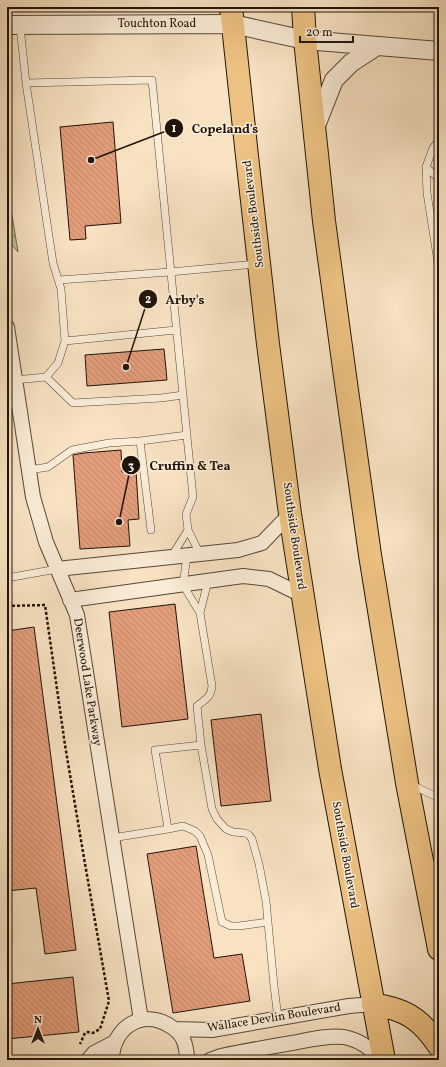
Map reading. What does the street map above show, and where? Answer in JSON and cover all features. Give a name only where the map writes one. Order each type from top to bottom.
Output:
[{"type":"highway","points":[[303,7],[305,40],[324,221],[372,562],[407,783],[439,949]]},
{"type":"highway","name":"Southside Boulevard","points":[[232,15],[259,264],[290,514],[330,769],[384,1060]]},
{"type":"highway","points":[[373,1004],[397,1010],[414,1017],[429,1032],[439,1046]]},
{"type":"street","name":"Touchton Road","points":[[13,25],[232,15],[305,40],[439,51]]},
{"type":"street","points":[[315,128],[334,80],[351,63],[377,46]]},
{"type":"street","name":"Deerwood Lake Parkway","points":[[7,327],[33,497],[46,542],[76,615],[141,1020]]},
{"type":"street","points":[[57,569],[238,550],[262,543],[290,514]]},
{"type":"street","points":[[70,600],[243,576],[269,579],[302,595]]},
{"type":"street","name":"Wallace Devlin Boulevard","points":[[175,1029],[212,1030],[349,1006],[373,1004]]},
{"type":"street","points":[[112,1060],[112,1052],[115,1042],[121,1032],[130,1024],[141,1020],[153,1019],[165,1022],[175,1029],[182,1037],[186,1048],[187,1060]]},
{"type":"street","points":[[210,1060],[221,1056],[332,1037],[344,1037],[365,1045],[375,1053],[380,1060]]},
{"type":"street","points":[[88,1060],[94,1053],[115,1042]]},
{"type":"lane","points":[[13,25],[26,83],[54,263],[61,289],[65,341],[58,363],[46,377],[15,380]]},
{"type":"lane","points":[[26,83],[152,80],[193,497],[186,514],[194,555],[183,585],[200,614],[212,686],[212,693],[197,706],[201,745],[212,809],[217,819],[226,829],[233,832],[244,833],[249,835],[252,839],[259,864],[266,901],[278,1018]]},
{"type":"lane","points":[[439,140],[433,148],[426,167],[427,193],[439,269]]},
{"type":"lane","points":[[426,167],[439,179]]},
{"type":"lane","points":[[59,280],[259,264]]},
{"type":"lane","points":[[65,341],[176,330]]},
{"type":"lane","points":[[46,377],[73,403],[161,398],[183,395]]},
{"type":"lane","points":[[29,470],[48,467],[72,450],[109,443],[187,436]]},
{"type":"lane","points":[[140,441],[151,530]]},
{"type":"lane","points":[[171,557],[188,530]]},
{"type":"lane","points":[[7,578],[57,569]]},
{"type":"lane","points":[[200,614],[208,581]]},
{"type":"lane","points":[[168,829],[156,750],[201,745]]},
{"type":"lane","points":[[407,783],[439,798]]},
{"type":"lane","points":[[112,838],[183,826],[195,831],[200,836],[208,855],[222,922],[231,926],[268,922]]},
{"type":"lane","points":[[426,879],[439,860]]},
{"type":"path","points":[[7,606],[45,605],[65,745],[109,1001],[100,1030],[93,1033],[85,1033],[80,1044]]},
{"type":"green space","points":[[7,185],[18,252],[7,239]]},
{"type":"building","points":[[113,122],[121,223],[85,226],[86,239],[70,240],[60,127]]},
{"type":"building","points":[[164,349],[167,380],[87,386],[85,355]]},
{"type":"building","points":[[121,450],[122,472],[136,471],[139,519],[128,520],[130,546],[80,549],[73,455]]},
{"type":"building","points":[[175,604],[188,719],[122,727],[109,612]]},
{"type":"building","points":[[34,627],[76,950],[45,954],[36,888],[7,891],[7,709],[9,709],[7,695],[7,631]]},
{"type":"building","points":[[261,714],[271,801],[221,806],[211,720]]},
{"type":"building","points":[[196,846],[214,958],[242,954],[250,1001],[173,1013],[147,854]]},
{"type":"building","points":[[73,977],[79,1032],[7,1039],[7,984]]},
{"type":"place","name":"Copeland's","points":[[91,160]]},
{"type":"place","name":"Arby's","points":[[126,367]]},
{"type":"place","name":"Cruffin & Tea","points":[[119,522]]}]
